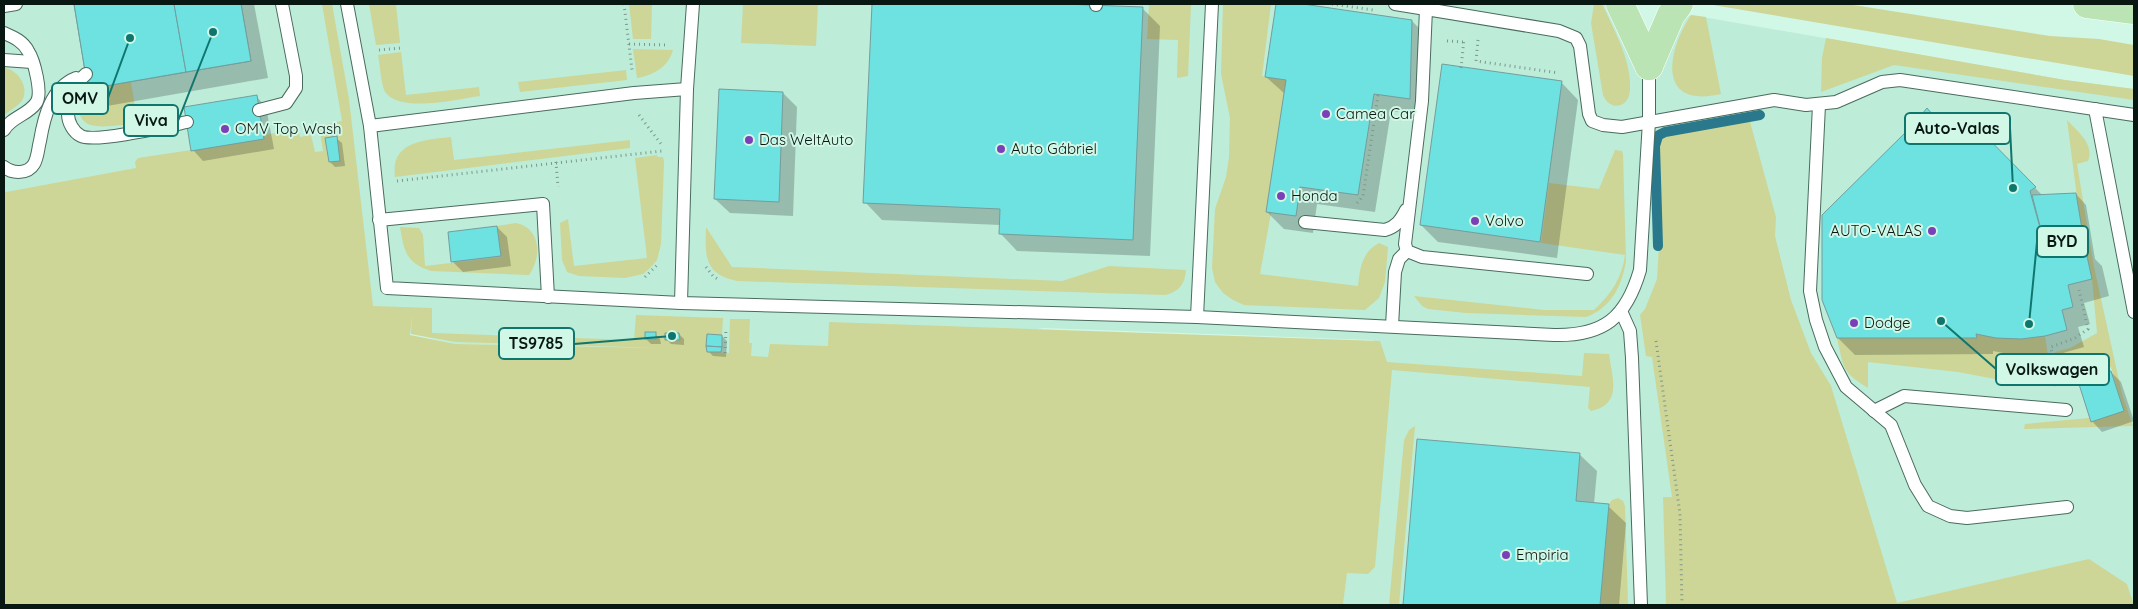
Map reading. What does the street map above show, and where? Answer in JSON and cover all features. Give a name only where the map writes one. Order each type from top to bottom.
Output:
[{"type":"highway","points":[[1620,4],[1650,66]]},
{"type":"highway","points":[[1650,66],[1668,22],[1679,4]]},
{"type":"highway","points":[[2086,4],[2134,10]]},
{"type":"lane","points":[[4,6],[16,4]]},
{"type":"lane","points":[[259,110],[286,103],[296,88],[296,76],[282,4]]},
{"type":"lane","points":[[347,4],[370,126],[387,288],[548,297],[681,303],[1197,317],[1569,335],[1598,330],[1621,311],[1635,288],[1640,270],[1649,121],[1650,66]]},
{"type":"lane","points":[[681,303],[682,235],[692,4]]},
{"type":"lane","points":[[1197,317],[1212,4]]},
{"type":"lane","points":[[1395,4],[1569,34],[1576,38],[1580,46],[1589,114],[1592,121],[1603,125],[1622,127],[1774,100],[1819,105],[1836,102],[1882,82],[1900,80],[2134,115]]},
{"type":"lane","points":[[1407,251],[1405,244],[1408,208],[1422,101],[1426,9]]},
{"type":"lane","points":[[4,33],[18,39],[28,51],[39,96],[37,103],[7,124],[4,130]]},
{"type":"lane","points":[[4,60],[32,62]]},
{"type":"lane","points":[[4,167],[14,172],[21,172],[34,165],[44,119],[51,101],[68,81],[86,74],[71,91],[68,106],[68,118],[72,128],[81,136],[91,138],[187,122]]},
{"type":"lane","points":[[370,126],[634,93],[688,89]]},
{"type":"lane","points":[[1819,105],[1810,291],[1816,320],[1825,347],[1846,386],[1891,425],[1914,485],[1928,506],[1950,516],[1967,518],[2067,507]]},
{"type":"lane","points":[[2095,109],[2134,312]]},
{"type":"lane","points":[[379,220],[542,204],[548,297]]},
{"type":"lane","points":[[1305,222],[1385,230],[1392,228],[1400,221],[1408,208]]},
{"type":"lane","points":[[1392,326],[1395,272],[1399,259],[1407,251]]},
{"type":"lane","points":[[1407,251],[1422,257],[1587,274]]},
{"type":"lane","points":[[1621,311],[1630,331],[1632,358],[1641,605]]},
{"type":"lane","points":[[1874,411],[1904,396],[2066,410]]},
{"type":"path","points":[[405,180],[666,150],[636,111],[624,4]]},
{"type":"path","points":[[1461,68],[1464,37],[1478,39],[1476,61],[1566,74]]},
{"type":"path","points":[[1440,41],[1464,42]]},
{"type":"path","points":[[629,44],[690,45]]},
{"type":"path","points":[[1340,226],[1363,196],[1378,95]]},
{"type":"path","points":[[556,162],[559,190]]},
{"type":"path","points":[[396,218],[392,182],[397,181]]},
{"type":"path","points":[[644,278],[662,258],[665,235],[682,235]]},
{"type":"path","points":[[705,266],[713,276],[722,282]]},
{"type":"path","points":[[2056,378],[2051,347],[2075,338],[2088,329],[2079,290]]},
{"type":"path","points":[[1656,336],[1680,514],[1682,605]]},
{"type":"shaded area","points":[[4,4],[1606,4],[1622,34],[1649,66],[1664,29],[1691,15],[2065,80],[2134,89],[2134,605],[2127,584],[1894,605],[1343,605],[1373,340],[1044,328],[780,363],[663,348],[456,344],[4,243]]},
{"type":"green space","points":[[322,4],[332,4],[349,99],[373,306],[432,308],[432,333],[634,340],[636,315],[723,318],[722,335],[707,334],[707,351],[729,353],[730,319],[750,319],[749,343],[752,343],[751,356],[768,357],[770,344],[828,346],[829,322],[1380,341],[1387,362],[1582,376],[1584,353],[1609,354],[1613,381],[1612,396],[1608,403],[1601,408],[1591,411],[1588,408],[1590,387],[1392,370],[1375,567],[1368,574],[1347,573],[1343,605],[4,605],[4,191],[136,168],[135,162],[138,158],[264,139],[264,135],[298,129],[300,137],[311,135],[315,152],[323,151],[319,126],[342,121]],"holes":[[[412,315],[411,334],[456,342],[663,348],[456,344],[410,335]]]},
{"type":"green space","points":[[369,4],[396,4],[400,43],[376,45]]},
{"type":"green space","points":[[629,4],[652,4],[651,39],[633,39]]},
{"type":"green space","points":[[743,4],[818,4],[816,46],[741,43]]},
{"type":"green space","points":[[1223,4],[1271,4],[1262,76],[1286,80],[1266,212],[1271,213],[1260,274],[1358,286],[1365,256],[1379,243],[1388,247],[1385,282],[1379,298],[1365,310],[1244,305],[1223,293],[1215,282],[1212,268],[1215,209],[1226,177],[1229,157],[1230,118],[1221,74]]},
{"type":"green space","points":[[1594,4],[1602,4],[1626,59],[1630,90],[1626,101],[1619,106],[1610,104],[1603,95],[1591,23]]},
{"type":"green space","points":[[1707,4],[1847,4],[2050,36],[2099,39],[2134,45],[2134,76]]},
{"type":"green space","points":[[1149,5],[1191,5],[1188,76],[1177,78],[1178,40],[1147,39]]},
{"type":"green space","points":[[1691,15],[1706,17],[1721,94],[1700,96],[1686,93],[1677,85],[1673,74],[1676,45]]},
{"type":"green space","points":[[1826,38],[2065,80],[2134,89],[2134,100],[1894,65],[1821,92],[1822,58]]},
{"type":"green space","points":[[633,49],[673,50],[664,66],[649,75],[637,78]]},
{"type":"green space","points":[[401,52],[406,95],[479,87],[480,96],[445,102],[417,104],[393,99],[384,90],[378,55]]},
{"type":"green space","points":[[4,68],[13,71],[21,79],[24,94],[19,104],[4,115]]},
{"type":"green space","points":[[626,70],[627,80],[520,92],[518,82]]},
{"type":"green space","points":[[131,82],[136,113],[177,107],[178,115],[132,124],[106,126],[88,124],[82,119],[78,107],[83,94],[88,89]]},
{"type":"green space","points":[[1749,118],[1776,217],[1775,236],[1791,300],[1811,353],[1831,386],[1897,603],[2089,559],[2127,584],[2134,605],[1666,605],[1663,497],[1672,497],[1652,357],[1646,356],[1640,315],[1645,309],[1657,279],[1659,247],[1656,145],[1658,140],[1665,134]]},
{"type":"green space","points":[[2067,120],[2084,138],[2089,149],[2088,161],[2077,164],[2094,267],[2122,394],[2133,426],[2024,429],[2025,424],[2089,418],[2091,422],[2124,411],[2111,367],[2075,377],[2059,379],[2055,352],[2070,348],[2097,333],[2092,279],[2082,236]]},
{"type":"green space","points":[[451,137],[454,160],[630,140],[630,148],[395,177],[395,165],[398,156],[404,149],[421,141]]},
{"type":"green space","points":[[1615,150],[1622,151],[1623,154],[1626,261],[1622,279],[1614,295],[1602,308],[1586,317],[1466,313],[1428,309],[1422,306],[1414,296],[1544,310],[1594,310],[1615,285],[1624,263],[1625,255],[1541,243],[1549,183],[1599,189]]},
{"type":"green space","points":[[657,155],[658,157],[663,157],[664,162],[661,244],[657,260],[643,274],[625,278],[579,276],[567,272],[562,260],[560,223],[568,219],[574,266],[647,258],[635,158]]},
{"type":"green space","points":[[516,223],[530,231],[535,237],[537,244],[536,260],[529,275],[431,271],[411,260],[403,243],[400,227],[419,228],[423,235],[425,266],[501,257],[497,226]]},
{"type":"green space","points":[[706,227],[732,267],[1062,281],[1109,266],[1186,270],[1180,287],[1174,292],[1165,295],[737,281],[718,274],[712,268],[707,255]]},
{"type":"green space","points":[[1976,334],[2010,338],[2045,336],[2052,382],[2011,382],[1958,372],[1868,362],[1868,388],[1848,373],[1843,363],[1837,338],[1976,338]]},
{"type":"green space","points":[[1415,426],[1399,605],[1389,605],[1404,440],[1409,430]]},
{"type":"green space","points":[[1618,498],[1623,501],[1625,506],[1628,605],[1600,605],[1609,504],[1612,500]]},
{"type":"building","points":[[74,4],[241,4],[251,61],[88,89]]},
{"type":"building","points":[[74,4],[174,4],[186,72],[88,89]]},
{"type":"building","points":[[174,4],[241,4],[251,61],[186,72]]},
{"type":"building","name":"Auto Gábriel","points":[[872,4],[1064,4],[1143,7],[1133,240],[999,234],[1000,209],[863,203]]},
{"type":"building","name":"Camea Car","points":[[1276,4],[1303,4],[1412,20],[1410,99],[1374,94],[1358,195],[1300,187],[1296,216],[1266,212],[1286,80],[1265,77]]},
{"type":"building","name":"Camea Car","points":[[1442,64],[1562,81],[1540,242],[1420,225]]},
{"type":"building","name":"Das WeltAuto","points":[[719,89],[783,92],[779,202],[714,199]]},
{"type":"building","name":"OMV Top Wash","points":[[257,95],[264,139],[191,151],[184,107]]},
{"type":"building","name":"AUTO-VALAS","points":[[1927,108],[1946,130],[1964,114],[2036,187],[2030,191],[2048,257],[2085,247],[2092,279],[2068,285],[2073,307],[2062,310],[2067,330],[2045,336],[2021,339],[1996,338],[1976,334],[1977,338],[1837,338],[1822,300],[1822,215],[1913,125]]},
{"type":"building","points":[[337,136],[340,161],[329,162],[325,138]]},
{"type":"building","points":[[2076,193],[2085,247],[2048,257],[2032,195]]},
{"type":"building","points":[[497,226],[501,256],[451,262],[448,232]]},
{"type":"building","points":[[645,332],[656,332],[656,339],[645,339]]},
{"type":"building","points":[[665,333],[679,333],[680,340],[665,340]]},
{"type":"building","points":[[707,334],[722,335],[722,347],[706,346]]},
{"type":"building","points":[[706,346],[722,347],[721,352],[707,352]]},
{"type":"building","points":[[2111,371],[2124,411],[2091,422],[2078,381]]},
{"type":"building","name":"Empiria","points":[[1417,439],[1580,453],[1576,501],[1609,504],[1600,605],[1403,605]]},
{"type":"waterway","points":[[1659,135],[1665,132],[1760,115]]},
{"type":"waterway","points":[[1658,136],[1655,146],[1658,246]]},
{"type":"place","name":"Viva","points":[[213,32]]},
{"type":"place","name":"OMV","points":[[130,38]]},
{"type":"place","name":"Camea Car","points":[[1326,114]]},
{"type":"place","name":"OMV Top Wash","points":[[225,129]]},
{"type":"place","name":"Das WeltAuto","points":[[749,140]]},
{"type":"place","name":"Auto Gábriel","points":[[1001,149]]},
{"type":"place","name":"Auto-Valas","points":[[2013,188]]},
{"type":"place","name":"Honda","points":[[1281,196]]},
{"type":"place","name":"Volvo","points":[[1475,221]]},
{"type":"place","name":"AUTO-VALAS","points":[[1932,231]]},
{"type":"place","name":"Volkswagen","points":[[1941,321]]},
{"type":"place","name":"Dodge","points":[[1854,323]]},
{"type":"place","name":"BYD","points":[[2029,324]]},
{"type":"place","name":"TS9785","points":[[672,336]]},
{"type":"place","name":"Empiria","points":[[1506,555]]}]
